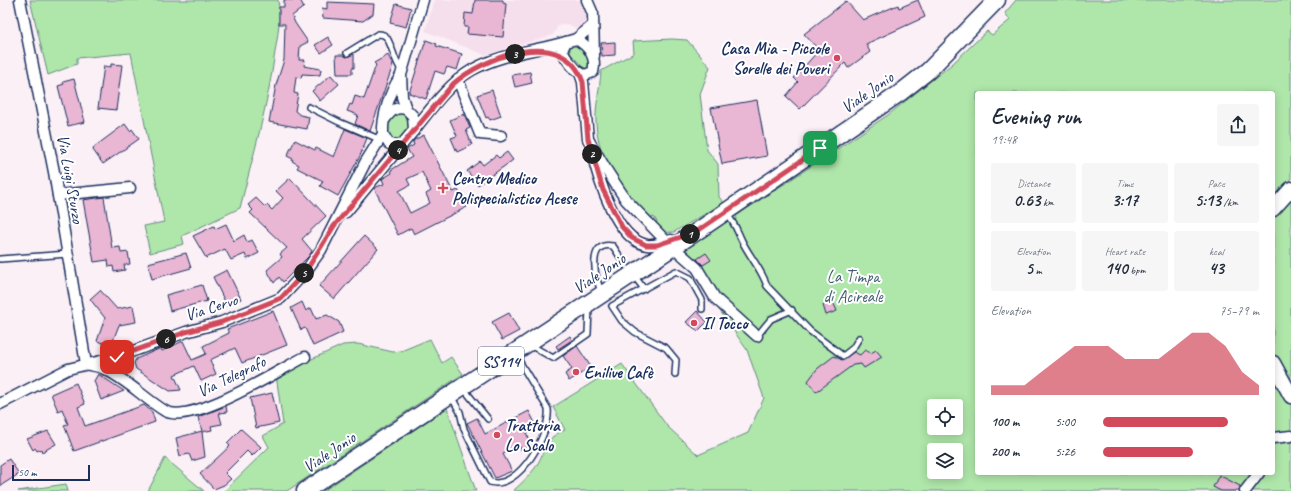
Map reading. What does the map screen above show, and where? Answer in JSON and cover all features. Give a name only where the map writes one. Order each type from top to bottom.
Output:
[{"type":"main road","name":"Viale Jonio","points":[[306,491],[696,232],[906,88],[928,71],[997,0]]},
{"type":"street","name":"Via Luigi Sturzo","points":[[20,0],[58,195],[86,364]]},
{"type":"street","points":[[334,226],[381,137],[395,85],[401,73],[423,0]]},
{"type":"street","points":[[585,102],[596,64],[592,26],[593,14],[587,0]]},
{"type":"street","points":[[592,26],[571,40],[562,50],[565,57],[580,74],[585,102],[588,139],[603,190],[622,227],[632,238],[646,245],[657,245],[696,232]]},
{"type":"street","points":[[334,226],[432,108],[458,80],[471,70],[510,55],[538,50],[571,40],[584,43],[594,56]]},
{"type":"street","points":[[538,50],[554,52],[565,57]]},
{"type":"street","points":[[580,74],[585,75],[593,72]]},
{"type":"street","points":[[401,73],[402,97],[408,110],[413,116],[414,130]]},
{"type":"street","points":[[458,80],[480,134],[501,136]]},
{"type":"street","points":[[385,119],[392,110],[397,108],[408,110],[432,108]]},
{"type":"street","points":[[381,137],[389,144],[402,145]]},
{"type":"street","points":[[588,139],[606,171],[626,200],[664,239]]},
{"type":"street","points":[[58,195],[130,188]]},
{"type":"street","points":[[1275,207],[1291,189]]},
{"type":"street","name":"Via Cervo","points":[[0,404],[68,368],[117,357],[186,332],[222,322],[281,298],[306,271],[334,226]]},
{"type":"street","points":[[680,253],[697,268],[715,298],[757,336]]},
{"type":"street","name":"Via Telegrafo","points":[[86,364],[104,369],[167,412],[186,412],[200,409],[233,396],[305,356]]},
{"type":"street","points":[[1275,367],[1291,396]]},
{"type":"street","points":[[1275,438],[1291,436]]},
{"type":"street","points":[[1245,491],[1257,475]]},
{"type":"lane","points":[[347,53],[378,34],[382,34],[386,37],[401,73]]},
{"type":"lane","points":[[309,107],[339,122],[381,137]]},
{"type":"lane","points":[[724,212],[734,221],[742,242],[764,277],[767,286],[792,310],[810,331],[843,356],[853,348],[859,338]]},
{"type":"lane","points":[[603,294],[597,283],[595,274],[594,260],[598,251],[608,244],[613,246],[626,266]]},
{"type":"lane","points":[[0,259],[68,254]]},
{"type":"lane","points":[[675,374],[676,360],[666,348],[635,332],[622,321],[612,306],[676,271],[690,278],[702,300],[702,309]]},
{"type":"lane","points":[[638,281],[644,289]]},
{"type":"lane","points":[[527,344],[552,358],[588,334],[590,302]]},
{"type":"lane","points":[[757,336],[772,319],[792,310]]},
{"type":"lane","points":[[456,391],[464,429],[490,482],[495,486],[503,488],[524,473],[537,452],[547,431],[549,416],[548,409],[514,353]]},
{"type":"lane","points":[[456,391],[488,419]]},
{"type":"shaded area","points":[[434,0],[584,0],[591,15],[585,26],[577,29],[568,24],[558,26],[553,35],[485,55],[425,31]]},
{"type":"green space","points":[[30,0],[278,0],[279,26],[272,72],[260,130],[240,208],[182,236],[184,244],[150,253],[144,226],[164,222],[131,53],[77,58],[77,64],[48,75]]},
{"type":"green space","name":"La Timpa di Acireale","points":[[1016,0],[1291,0],[1291,491],[513,491],[535,468],[549,441],[558,433],[565,430],[553,407],[622,364],[667,426],[698,455],[748,433],[764,398],[747,350],[680,253],[728,220],[731,223],[736,219],[736,216],[888,115],[952,64],[987,31],[992,35],[1010,20],[1005,13]]},
{"type":"green space","points":[[672,39],[687,40],[710,67],[700,94],[707,150],[718,164],[719,197],[724,203],[674,232],[663,233],[654,226],[657,222],[654,217],[647,220],[622,187],[607,163],[598,137],[596,117],[601,71],[634,53],[633,41]]},
{"type":"green space","points":[[574,45],[584,50],[586,53],[589,68],[583,68],[570,53],[570,46]]},
{"type":"green space","points":[[403,112],[410,118],[411,128],[401,140],[393,139],[389,136],[387,127],[395,114]]},
{"type":"green space","points":[[430,339],[442,363],[451,357],[463,374],[287,491],[224,491],[269,447],[263,436],[283,424],[276,375],[343,345],[358,344],[393,352],[401,351]]},
{"type":"green space","points":[[447,408],[476,491],[323,491]]},
{"type":"green space","points":[[165,458],[204,491],[148,491]]},
{"type":"green space","points":[[66,484],[68,491],[18,491]]},
{"type":"building","points":[[284,0],[300,0],[304,7],[292,16],[308,42],[300,46],[299,60],[305,60],[304,66],[321,69],[320,75],[302,74],[301,78],[296,77],[294,93],[298,94],[295,111],[300,115],[309,117],[307,129],[269,122],[276,85],[284,60],[285,24],[279,24],[279,7],[284,7]]},
{"type":"building","points":[[475,0],[503,0],[503,3],[506,4],[503,37],[467,34],[468,27],[464,27],[465,13],[473,14]]},
{"type":"building","name":"Casa Mia - Piccole Sorelle dei Poveri","points":[[918,0],[925,17],[866,44],[870,52],[848,68],[845,63],[800,109],[786,96],[798,82],[794,78],[819,50],[804,34],[846,1],[863,20],[898,5],[899,8]]},
{"type":"building","points":[[327,2],[374,4],[373,14],[363,21],[323,18],[322,8],[327,9]]},
{"type":"building","points":[[396,4],[411,8],[406,27],[390,23]]},
{"type":"building","points":[[328,37],[333,45],[321,53],[315,45]]},
{"type":"building","points":[[426,40],[437,44],[436,46],[462,54],[457,70],[447,67],[444,74],[435,71],[426,99],[409,93]]},
{"type":"building","points":[[615,42],[615,55],[602,56],[601,43]]},
{"type":"building","points":[[354,54],[354,68],[352,68],[352,74],[337,74],[336,55],[343,55],[347,57]]},
{"type":"building","points":[[388,55],[393,65],[370,131],[355,124],[358,115],[347,111],[350,104],[352,105],[355,96],[364,99],[376,65],[374,63]]},
{"type":"building","points":[[111,64],[122,65],[116,110],[98,108],[104,66],[111,67]]},
{"type":"building","points":[[530,72],[532,83],[515,87],[512,75]]},
{"type":"building","points":[[331,75],[339,84],[320,101],[312,91]]},
{"type":"building","points":[[74,79],[85,122],[68,126],[58,86],[64,84],[63,82]]},
{"type":"building","points":[[492,90],[501,116],[490,120],[488,117],[486,118],[477,95]]},
{"type":"building","points":[[757,100],[767,156],[722,164],[711,108]]},
{"type":"building","points":[[464,114],[470,128],[466,130],[472,145],[457,152],[451,138],[457,136],[450,120]]},
{"type":"building","points":[[125,124],[130,131],[132,129],[139,139],[103,164],[93,150],[94,147]]},
{"type":"building","points":[[345,129],[367,138],[360,156],[338,196],[320,186],[323,181],[297,168],[299,165],[287,156],[295,140],[334,157]]},
{"type":"building","points":[[424,135],[453,192],[458,190],[467,207],[414,234],[411,228],[398,235],[374,188],[384,184],[382,179],[392,173],[391,170],[412,157],[407,149],[414,145],[414,140]],"holes":[[[422,172],[431,191],[426,194],[430,203],[410,213],[399,191],[410,185],[407,179]]]},
{"type":"building","points":[[507,152],[513,160],[478,185],[467,171],[480,161],[483,165],[496,155],[499,158]]},
{"type":"building","points":[[290,178],[326,216],[302,239],[312,251],[309,256],[283,282],[279,277],[274,283],[267,270],[282,257],[280,254],[287,248],[250,213],[253,210],[248,205],[256,198],[265,207],[267,205],[272,210],[283,198],[276,191]]},
{"type":"building","points":[[104,197],[112,248],[120,247],[121,253],[128,252],[130,264],[124,265],[125,270],[114,272],[113,266],[109,267],[108,260],[94,262],[83,200]]},
{"type":"building","points":[[226,224],[234,241],[244,235],[247,242],[252,240],[259,253],[247,259],[245,254],[231,260],[225,249],[206,258],[193,236],[214,226],[215,229]]},
{"type":"building","points":[[364,236],[378,249],[334,299],[319,286]]},
{"type":"building","points":[[186,253],[191,268],[152,279],[148,263]]},
{"type":"building","points":[[706,253],[711,260],[703,265],[697,259]]},
{"type":"building","points":[[227,270],[241,299],[227,306],[213,277]]},
{"type":"building","points":[[202,285],[207,301],[170,311],[166,295]]},
{"type":"building","points":[[100,290],[117,309],[133,306],[136,322],[119,325],[111,346],[97,341],[105,318],[90,299]]},
{"type":"building","points":[[302,302],[306,311],[311,308],[316,319],[327,315],[339,322],[343,332],[313,346],[305,328],[301,330],[291,308]]},
{"type":"building","points":[[833,302],[837,311],[826,315],[823,305]]},
{"type":"building","points":[[273,311],[287,345],[242,363],[235,348],[210,360],[216,374],[201,381],[194,366],[174,375],[181,390],[170,391],[136,369],[134,363],[136,359],[161,348],[162,351],[183,341],[192,360],[206,354],[203,346],[229,333],[227,329]]},
{"type":"building","points":[[697,311],[707,322],[698,331],[686,322]]},
{"type":"building","points":[[509,313],[519,331],[502,340],[492,322]]},
{"type":"building","points":[[570,336],[572,340],[558,349],[556,346]]},
{"type":"building","points":[[577,346],[591,367],[569,381],[565,374],[572,369],[563,356]]},
{"type":"building","points":[[865,350],[871,353],[876,350],[882,357],[864,368],[861,364],[853,365],[816,392],[808,381],[817,369],[834,356],[842,360],[854,352],[860,355]]},
{"type":"building","points":[[98,374],[124,391],[101,400],[94,381]]},
{"type":"building","points":[[76,383],[85,404],[78,407],[85,426],[144,405],[152,412],[155,422],[74,451],[64,425],[68,424],[62,409],[58,411],[51,394]]},
{"type":"building","points":[[272,393],[279,423],[256,428],[250,398]]},
{"type":"building","points":[[226,406],[227,412],[219,413],[222,424],[211,426],[212,430],[202,432],[205,457],[192,461],[189,454],[180,456],[176,438],[202,431],[198,417]]},
{"type":"building","points":[[529,411],[537,427],[526,433],[532,444],[521,450],[520,446],[503,454],[512,471],[495,478],[467,423],[477,418],[485,434]]},
{"type":"building","points":[[241,429],[261,447],[252,456],[247,451],[225,473],[231,479],[224,485],[214,489],[200,474],[230,446],[227,443]]},
{"type":"building","points":[[48,431],[56,444],[42,452],[41,449],[37,451],[35,448],[33,450],[27,439]]},
{"type":"building","points":[[9,459],[19,474],[0,486],[0,465]]},
{"type":"building","points":[[1219,475],[1240,486],[1239,491],[1221,491],[1213,487]]},
{"type":"place","name":"Casa Mia - Piccole Sorelle dei Poveri","points":[[837,58]]},
{"type":"place","name":"Centro Medico Polispecialistico Acese","points":[[443,188]]},
{"type":"place","name":"Il Tocco","points":[[694,323]]},
{"type":"place","name":"Enilive Cafè","points":[[576,372]]},
{"type":"place","name":"Trattoria Lo Scalo","points":[[497,435]]},
{"type":"route","points":[[117,357],[186,332],[222,322],[272,303],[281,298],[306,271],[321,250],[334,226],[453,84],[471,70],[510,55],[538,50],[554,52],[565,57],[580,74],[583,82],[588,139],[603,190],[622,227],[632,238],[646,245],[657,245],[696,232],[820,148]]}]
